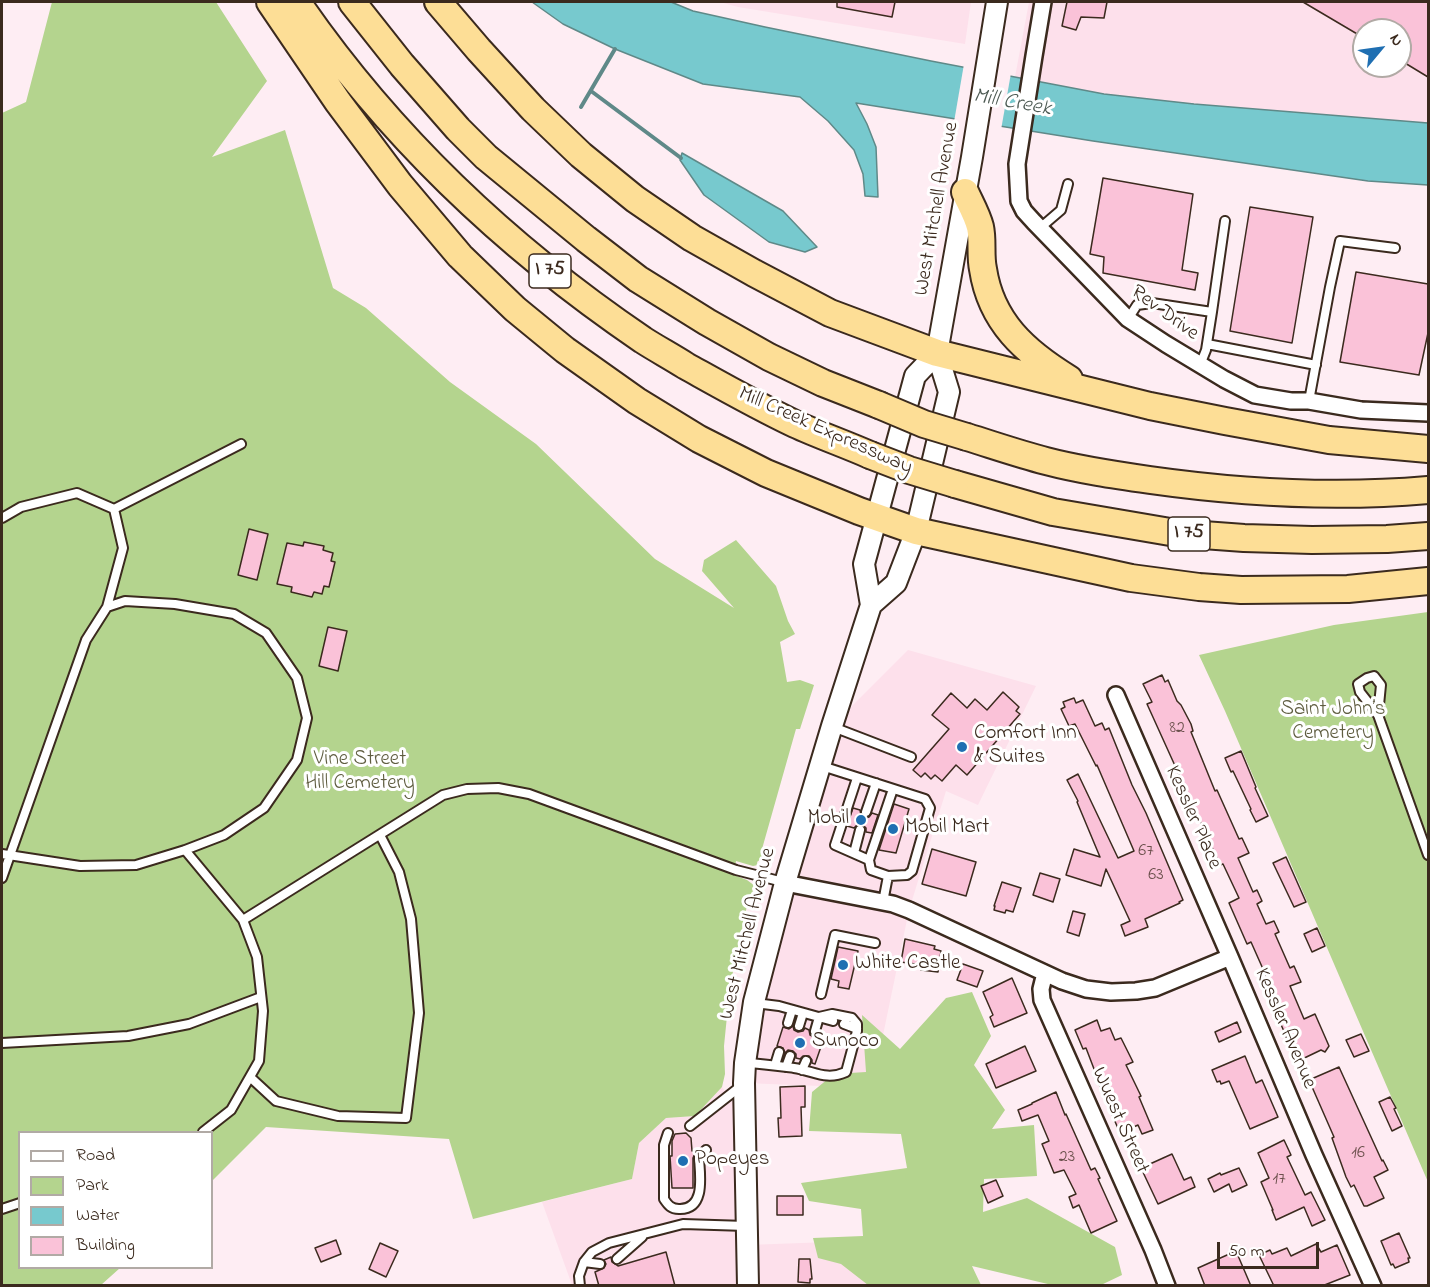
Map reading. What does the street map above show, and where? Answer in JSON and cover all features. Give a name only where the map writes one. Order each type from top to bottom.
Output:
[{"type":"highway","points":[[270,2],[338,102],[400,185],[460,256],[515,309],[565,350],[637,401],[699,439],[766,473],[915,531],[1131,578],[1241,590],[1348,589],[1428,581]]},
{"type":"highway","name":"Mill Creek Expressway","points":[[297,2],[369,96],[414,147],[488,219],[547,269],[645,341],[753,404],[909,470],[1053,512],[1176,533],[1244,538],[1312,540],[1428,536]]},
{"type":"highway","name":"Mill Creek Expressway","points":[[352,2],[402,65],[458,129],[486,157],[586,239],[629,272],[707,322],[769,357],[823,383],[924,424],[1046,461],[1118,475],[1190,485],[1268,492],[1337,494],[1428,490]]},
{"type":"highway","points":[[438,2],[533,109],[581,155],[635,199],[693,238],[830,313],[937,353],[1150,406],[1329,440],[1428,449]]},
{"type":"highway","points":[[965,192],[980,226],[982,266],[987,291],[999,313],[1017,340],[1044,363],[1087,390]]},
{"type":"main road","name":"West Mitchell Avenue","points":[[871,605],[896,583],[915,531],[949,392],[937,353],[997,2]]},
{"type":"main road","name":"West Mitchell Avenue","points":[[748,1286],[744,1083],[754,1002],[785,883],[871,605],[864,564],[915,376],[937,353]]},
{"type":"street","name":"Rev Drive","points":[[1044,2],[1017,164],[1019,201],[1024,211],[1128,319],[1200,365],[1255,395],[1309,400],[1361,410],[1428,413]]},
{"type":"street","name":"Kessler Place","points":[[1116,695],[1230,957]]},
{"type":"street","name":"Kessler Avenue","points":[[785,883],[893,904],[1044,974],[1086,988],[1111,992],[1155,988],[1230,957],[1314,1155],[1373,1286]]},
{"type":"street","name":"Wuest Street","points":[[1044,974],[1041,989],[1042,1000],[1167,1286]]},
{"type":"lane","points":[[1040,228],[1061,210],[1068,184]]},
{"type":"lane","points":[[1200,365],[1207,345],[1225,221]]},
{"type":"lane","points":[[1309,400],[1340,241],[1395,248]]},
{"type":"lane","points":[[1128,319],[1137,304],[1152,303],[1212,312]]},
{"type":"lane","points":[[1207,345],[1316,365]]},
{"type":"lane","points":[[114,509],[242,444]]},
{"type":"lane","points":[[2,518],[21,507],[77,493],[114,509]]},
{"type":"lane","points":[[2,878],[6,854],[86,639],[107,607],[123,548],[114,509]]},
{"type":"lane","points":[[6,854],[80,866],[136,865],[185,850],[224,835],[264,808],[297,760],[307,718],[297,678],[266,633],[234,614],[175,604],[125,601],[107,607]]},
{"type":"lane","points":[[1378,715],[1381,686],[1374,676],[1358,684],[1360,692],[1378,715],[1428,855]]},
{"type":"lane","points":[[832,726],[911,757]]},
{"type":"lane","points":[[820,765],[925,799],[930,808],[912,871],[907,875],[888,876],[871,870],[869,860],[893,789]]},
{"type":"lane","points":[[857,778],[835,845],[869,860]]},
{"type":"lane","points":[[866,812],[876,783]]},
{"type":"lane","points":[[243,920],[443,795],[467,789],[498,788],[529,794],[736,870],[785,883]]},
{"type":"lane","points":[[854,853],[860,830]]},
{"type":"lane","points":[[250,1077],[276,1101],[338,1116],[406,1118],[419,1014],[411,919],[399,872],[380,835]]},
{"type":"lane","points":[[185,850],[243,920],[257,957],[263,1011],[259,1060],[231,1110],[204,1131]]},
{"type":"lane","points":[[883,902],[888,876]]},
{"type":"lane","points":[[821,994],[835,935],[875,943]]},
{"type":"lane","points":[[2,1043],[128,1036],[189,1024],[261,997]]},
{"type":"lane","points":[[754,1002],[832,1021]]},
{"type":"lane","points":[[788,1023],[792,1010]]},
{"type":"lane","points":[[799,1026],[803,1013]]},
{"type":"lane","points":[[745,1063],[775,1065],[823,1076],[836,1076],[846,1072],[857,1024],[852,1017],[832,1014],[819,1017]]},
{"type":"lane","points":[[815,1031],[819,1017]]},
{"type":"lane","points":[[844,1024],[857,1029]]},
{"type":"lane","points":[[775,1065],[779,1052]]},
{"type":"lane","points":[[786,1067],[790,1056]]},
{"type":"lane","points":[[802,1070],[806,1061]]},
{"type":"lane","points":[[690,1126],[744,1083]]},
{"type":"lane","points":[[668,1133],[664,1146],[664,1199],[668,1206],[686,1209],[697,1200],[700,1192],[699,1158],[706,1150]]},
{"type":"lane","points":[[2,1209],[18,1204]]},
{"type":"lane","points":[[580,1286],[579,1276],[584,1262],[592,1252],[609,1243],[683,1224],[747,1226]]},
{"type":"lane","points":[[617,1259],[645,1234]]},
{"type":"lane","points":[[584,1262],[600,1264]]},
{"type":"shaded area","points":[[720,2],[971,2],[965,44],[738,7]]},
{"type":"shaded area","points":[[1029,2],[1428,2],[1428,123],[1194,104],[1104,94],[1015,77]]},
{"type":"shaded area","points":[[908,650],[1036,686],[978,805],[946,791],[909,910],[872,1088],[744,1083],[758,985],[832,726]]},
{"type":"shaded area","points":[[722,1087],[746,1119],[747,1245],[856,1241],[881,1285],[572,1285],[542,1202],[632,1179],[639,1143],[666,1118],[695,1116]]},
{"type":"green space","name":"Vine Street Hill Cemetery","points":[[52,2],[216,2],[267,81],[212,157],[285,130],[333,288],[366,308],[450,382],[536,444],[655,559],[734,608],[702,571],[704,560],[736,540],[776,586],[795,634],[780,642],[787,682],[800,680],[814,685],[800,729],[796,729],[762,849],[765,852],[757,862],[758,865],[753,866],[736,861],[734,875],[755,886],[752,888],[751,901],[748,901],[730,986],[724,1046],[725,1074],[722,1087],[695,1116],[666,1118],[639,1143],[632,1179],[473,1219],[449,1139],[266,1127],[213,1180],[213,1131],[18,1131],[18,1269],[119,1269],[101,1285],[2,1285],[2,113],[26,102]]},
{"type":"green space","name":"Saint John’s Cemetery","points":[[1428,612],[1428,1182],[1199,655],[1334,625]]},
{"type":"green space","points":[[972,992],[991,1036],[974,1065],[1005,1110],[992,1129],[1034,1125],[1037,1176],[984,1179],[983,1212],[1027,1198],[1115,1247],[1122,1275],[1101,1285],[1052,1285],[972,1266],[981,1285],[868,1285],[841,1264],[818,1258],[813,1238],[863,1236],[861,1209],[809,1201],[801,1183],[907,1168],[901,1134],[809,1131],[812,1092],[834,1074],[866,1072],[862,1015],[900,1049],[946,998]]},
{"type":"water","name":"Mill Creek","points":[[532,2],[671,2],[693,11],[765,27],[1104,94],[1194,104],[1428,123],[1428,185],[1368,181],[1093,141],[856,103],[876,147],[878,197],[865,196],[863,174],[854,150],[828,121],[800,97],[703,84],[615,49],[563,24]]},
{"type":"water","points":[[682,153],[783,211],[817,247],[805,252],[769,242],[704,195],[680,160]]},
{"type":"pier","points":[[964,64],[1011,73],[1001,130],[954,122]]},
{"type":"building","points":[[837,2],[895,2],[892,17],[837,7]]},
{"type":"building","points":[[1067,2],[1107,2],[1104,18],[1081,17],[1076,30],[1062,26]]},
{"type":"building","points":[[1303,2],[1428,2],[1428,77],[1412,67],[1412,18],[1352,18],[1352,31]]},
{"type":"building","points":[[1103,178],[1193,194],[1182,270],[1198,273],[1195,290],[1103,273],[1104,257],[1090,254]]},
{"type":"building","points":[[1250,207],[1313,217],[1292,343],[1230,331]]},
{"type":"building","points":[[1356,272],[1428,284],[1428,333],[1419,375],[1340,362]]},
{"type":"building","points":[[249,529],[268,534],[257,580],[238,575]]},
{"type":"building","points":[[304,542],[324,546],[323,550],[333,553],[331,561],[335,562],[329,587],[324,586],[322,594],[314,592],[312,597],[291,592],[292,587],[277,584],[287,543],[303,546]]},
{"type":"building","points":[[328,627],[347,631],[338,671],[319,666]]},
{"type":"building","points":[[1162,675],[1165,682],[1168,680],[1191,724],[1193,731],[1191,732],[1215,791],[1217,790],[1239,839],[1242,838],[1249,853],[1238,858],[1253,892],[1257,890],[1262,901],[1257,904],[1266,924],[1274,921],[1279,932],[1275,934],[1290,968],[1294,966],[1301,982],[1290,986],[1304,1019],[1315,1014],[1329,1046],[1325,1052],[1321,1050],[1296,1062],[1291,1051],[1261,980],[1267,978],[1251,942],[1247,944],[1229,903],[1239,898],[1223,864],[1220,865],[1147,704],[1152,702],[1143,684]]},
{"type":"building","name":"Comfort Inn & Suites","points":[[1003,692],[1019,707],[1016,711],[1020,714],[967,775],[956,765],[942,781],[935,775],[931,779],[925,773],[921,777],[913,770],[949,729],[932,715],[951,693],[967,708],[975,699],[987,710]]},
{"type":"building","points":[[1074,698],[1076,703],[1083,700],[1095,726],[1102,723],[1105,730],[1109,728],[1183,900],[1145,919],[1148,927],[1125,936],[1121,925],[1130,921],[1106,869],[1101,886],[1066,875],[1074,849],[1100,857],[1078,801],[1067,780],[1078,774],[1118,858],[1134,851],[1097,765],[1075,724],[1069,726],[1061,709],[1065,707],[1063,702]]},
{"type":"building","points":[[1241,751],[1268,816],[1256,822],[1225,758]]},
{"type":"building","name":"Mobil Mart","points":[[894,804],[909,809],[896,853],[879,850]]},
{"type":"building","name":"Mobil","points":[[853,808],[860,810],[861,815],[865,818],[872,813],[878,815],[872,833],[866,832],[862,824],[854,828],[847,826]]},
{"type":"building","points":[[932,849],[976,862],[966,896],[922,884]]},
{"type":"building","points":[[1286,857],[1306,902],[1294,907],[1273,863]]},
{"type":"building","points":[[1040,873],[1060,879],[1053,902],[1033,895]]},
{"type":"building","points":[[1002,882],[1021,888],[1013,912],[1006,910],[1005,913],[994,910]]},
{"type":"building","points":[[1073,911],[1085,914],[1079,936],[1067,932]]},
{"type":"building","points":[[1317,928],[1325,946],[1312,952],[1304,934]]},
{"type":"building","points":[[905,939],[935,946],[934,949],[941,951],[938,972],[921,970],[922,965],[901,962]]},
{"type":"building","name":"White Castle","points":[[838,947],[858,951],[849,989],[838,987],[839,981],[831,979]]},
{"type":"building","points":[[963,964],[983,971],[977,987],[957,980]]},
{"type":"building","points":[[1012,978],[1027,1013],[994,1027],[990,1017],[993,1015],[983,992]]},
{"type":"building","points":[[1097,1020],[1101,1031],[1110,1028],[1115,1040],[1121,1038],[1133,1062],[1126,1065],[1141,1096],[1139,1097],[1153,1130],[1142,1134],[1138,1125],[1120,1133],[1086,1048],[1083,1049],[1075,1030]]},
{"type":"building","points":[[1237,1022],[1241,1032],[1219,1042],[1215,1032]]},
{"type":"building","name":"Sunoco","points":[[793,1026],[798,1032],[805,1028],[809,1030],[810,1035],[814,1037],[820,1033],[825,1035],[815,1064],[809,1056],[796,1058],[793,1051],[788,1050],[785,1053],[783,1048],[777,1046],[783,1027],[789,1029]]},
{"type":"building","points":[[1361,1034],[1369,1051],[1354,1057],[1346,1040]]},
{"type":"building","points":[[1025,1046],[1036,1071],[996,1088],[986,1064]]},
{"type":"building","points":[[1245,1056],[1256,1083],[1262,1080],[1278,1117],[1250,1129],[1229,1081],[1221,1084],[1220,1081],[1217,1082],[1212,1070]]},
{"type":"building","points":[[1339,1067],[1388,1170],[1374,1177],[1384,1198],[1367,1206],[1364,1206],[1354,1185],[1351,1187],[1346,1177],[1332,1138],[1334,1137],[1309,1080]]},
{"type":"building","points":[[805,1086],[805,1107],[801,1107],[802,1136],[779,1137],[780,1087]]},
{"type":"building","points":[[1056,1092],[1091,1170],[1095,1168],[1100,1178],[1098,1179],[1117,1221],[1091,1233],[1079,1205],[1073,1208],[1069,1197],[1076,1194],[1064,1170],[1054,1173],[1042,1144],[1049,1141],[1038,1115],[1022,1121],[1018,1110]]},
{"type":"building","points":[[1390,1097],[1402,1126],[1392,1131],[1379,1102]]},
{"type":"building","name":"Popeyes","points":[[686,1133],[691,1138],[692,1151],[696,1151],[693,1158],[693,1188],[672,1188],[670,1156],[672,1156],[672,1141],[675,1134]]},
{"type":"building","points":[[1284,1140],[1291,1155],[1287,1157],[1305,1195],[1311,1192],[1325,1220],[1312,1226],[1304,1207],[1276,1220],[1261,1182],[1269,1178],[1258,1153]]},
{"type":"building","points":[[1172,1154],[1184,1180],[1191,1177],[1195,1187],[1158,1204],[1141,1168]]},
{"type":"building","points":[[1239,1168],[1247,1185],[1232,1192],[1229,1184],[1214,1192],[1208,1179]]},
{"type":"building","points":[[996,1180],[1003,1196],[988,1203],[981,1186]]},
{"type":"building","points":[[777,1196],[803,1196],[803,1215],[777,1215]]},
{"type":"building","points":[[1399,1233],[1410,1258],[1408,1258],[1409,1262],[1395,1268],[1393,1264],[1391,1265],[1381,1241]]},
{"type":"building","points":[[336,1240],[341,1254],[321,1262],[315,1248]]},
{"type":"building","points":[[380,1243],[398,1251],[386,1277],[369,1269]]},
{"type":"building","points":[[1316,1244],[1321,1252],[1337,1245],[1350,1275],[1322,1286],[1274,1286],[1259,1255],[1270,1250],[1272,1254],[1287,1248],[1291,1256]]},
{"type":"building","points":[[1236,1251],[1251,1286],[1205,1286],[1198,1268]]},
{"type":"building","points":[[666,1252],[675,1286],[599,1286],[595,1272],[604,1268],[606,1264],[604,1260],[611,1257],[612,1262],[618,1266]]},
{"type":"building","points":[[799,1259],[810,1259],[812,1279],[810,1283],[798,1282]]},
{"type":"waterway","points":[[581,107],[615,49]]},
{"type":"waterway","points":[[591,91],[681,158]]},
{"type":"place","name":"Comfort Inn & Suites","points":[[962,747]]},
{"type":"place","name":"Mobil","points":[[861,820]]},
{"type":"place","name":"Mobil Mart","points":[[893,829]]},
{"type":"place","name":"White Castle","points":[[843,965]]},
{"type":"place","name":"Sunoco","points":[[800,1043]]},
{"type":"place","name":"Popeyes","points":[[683,1161]]}]
